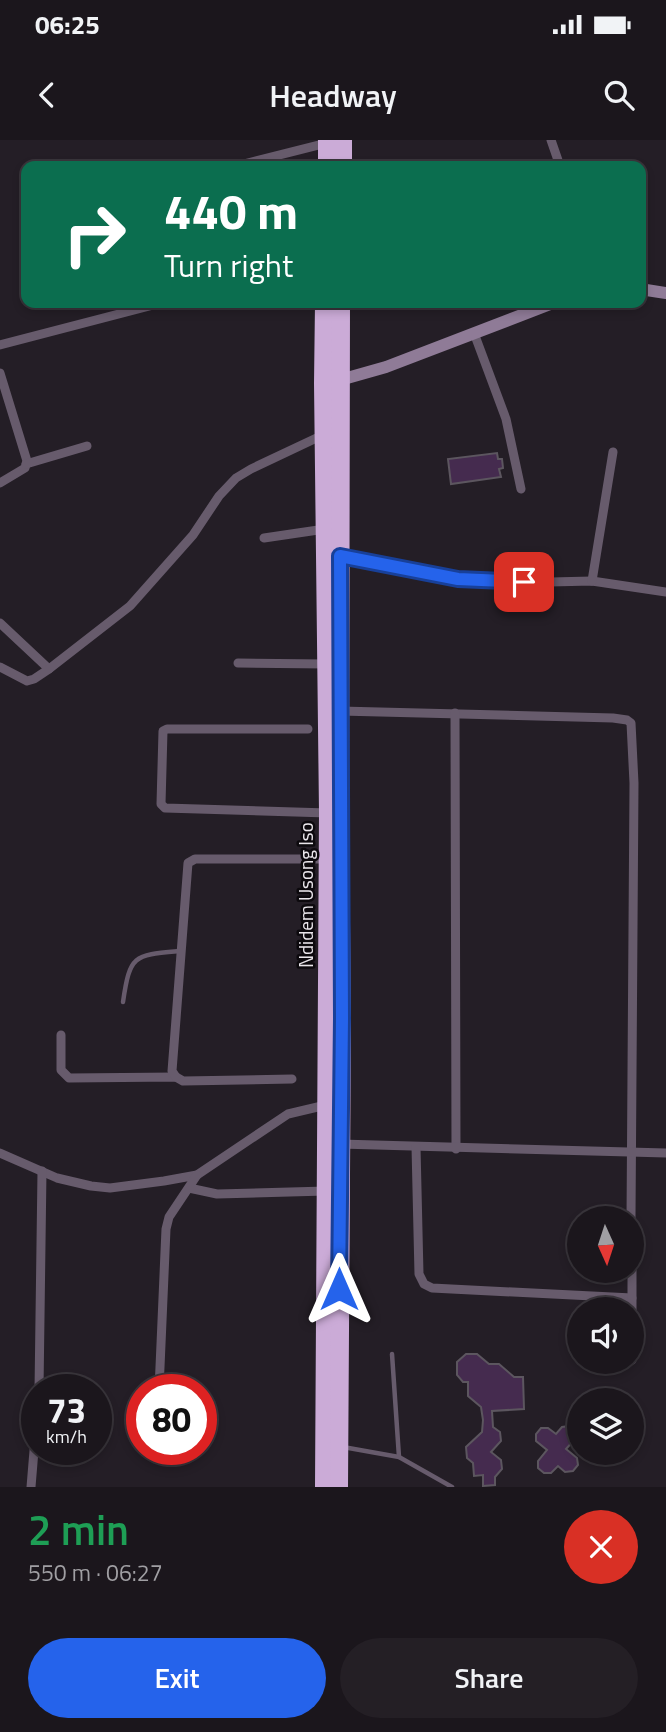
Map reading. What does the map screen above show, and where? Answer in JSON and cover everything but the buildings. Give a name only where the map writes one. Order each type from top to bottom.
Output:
[{"type":"highway","points":[[328,161],[333,141]]},
{"type":"highway","points":[[333,141],[341,161]]},
{"type":"highway","name":"Ndidem Usong Iso","points":[[325,308],[332,382],[340,556],[342,1018],[339,1487]]},
{"type":"highway","name":"Ndidem Usong Iso","points":[[324,1487],[328,813],[325,434],[340,308]]},
{"type":"street","points":[[551,140],[558,161]]},
{"type":"street","points":[[255,161],[333,141]]},
{"type":"street","points":[[646,290],[666,293]]},
{"type":"street","points":[[0,345],[142,308]]},
{"type":"street","points":[[332,382],[386,367],[540,308]]},
{"type":"street","points":[[474,333],[506,419],[521,489]]},
{"type":"street","points":[[0,373],[26,464],[25,468],[0,483]]},
{"type":"street","points":[[0,667],[27,681],[49,669],[130,606],[192,535],[219,496],[236,478],[251,468],[325,434]]},
{"type":"street","points":[[26,464],[87,446]]},
{"type":"street","points":[[592,581],[613,452]]},
{"type":"street","points":[[264,538],[325,529]]},
{"type":"street","points":[[340,556],[470,580],[506,583],[592,581],[666,592]]},
{"type":"street","points":[[0,623],[49,669]]},
{"type":"street","points":[[237,663],[326,664]]},
{"type":"street","points":[[340,711],[613,718],[627,720],[633,727],[631,1206]]},
{"type":"street","points":[[455,713],[456,1149]]},
{"type":"street","points":[[308,729],[163,731],[161,804],[165,808],[328,813]]},
{"type":"street","points":[[292,1079],[183,1081],[172,1071],[188,863],[195,859],[327,859]]},
{"type":"street","points":[[61,1035],[61,1070],[69,1078],[176,1077]]},
{"type":"street","points":[[160,1374],[166,1229],[169,1217],[197,1175],[288,1114],[326,1105]]},
{"type":"street","points":[[340,1144],[666,1153]]},
{"type":"street","points":[[416,1147],[419,1275],[424,1284],[432,1288],[612,1297]]},
{"type":"street","points":[[0,1153],[57,1178],[92,1186],[110,1188],[197,1175]]},
{"type":"street","points":[[38,1374],[42,1171]]},
{"type":"street","points":[[189,1188],[217,1194],[326,1191]]},
{"type":"street","points":[[32,1487],[34,1465]]},
{"type":"lane","points":[[123,1002],[127,972],[134,961],[147,954],[182,951]]},
{"type":"lane","points":[[392,1354],[399,1457]]},
{"type":"lane","points":[[339,1446],[399,1457],[452,1487]]},
{"type":"route","points":[[339,1289],[342,1018],[340,556],[458,579],[524,582]]}]
